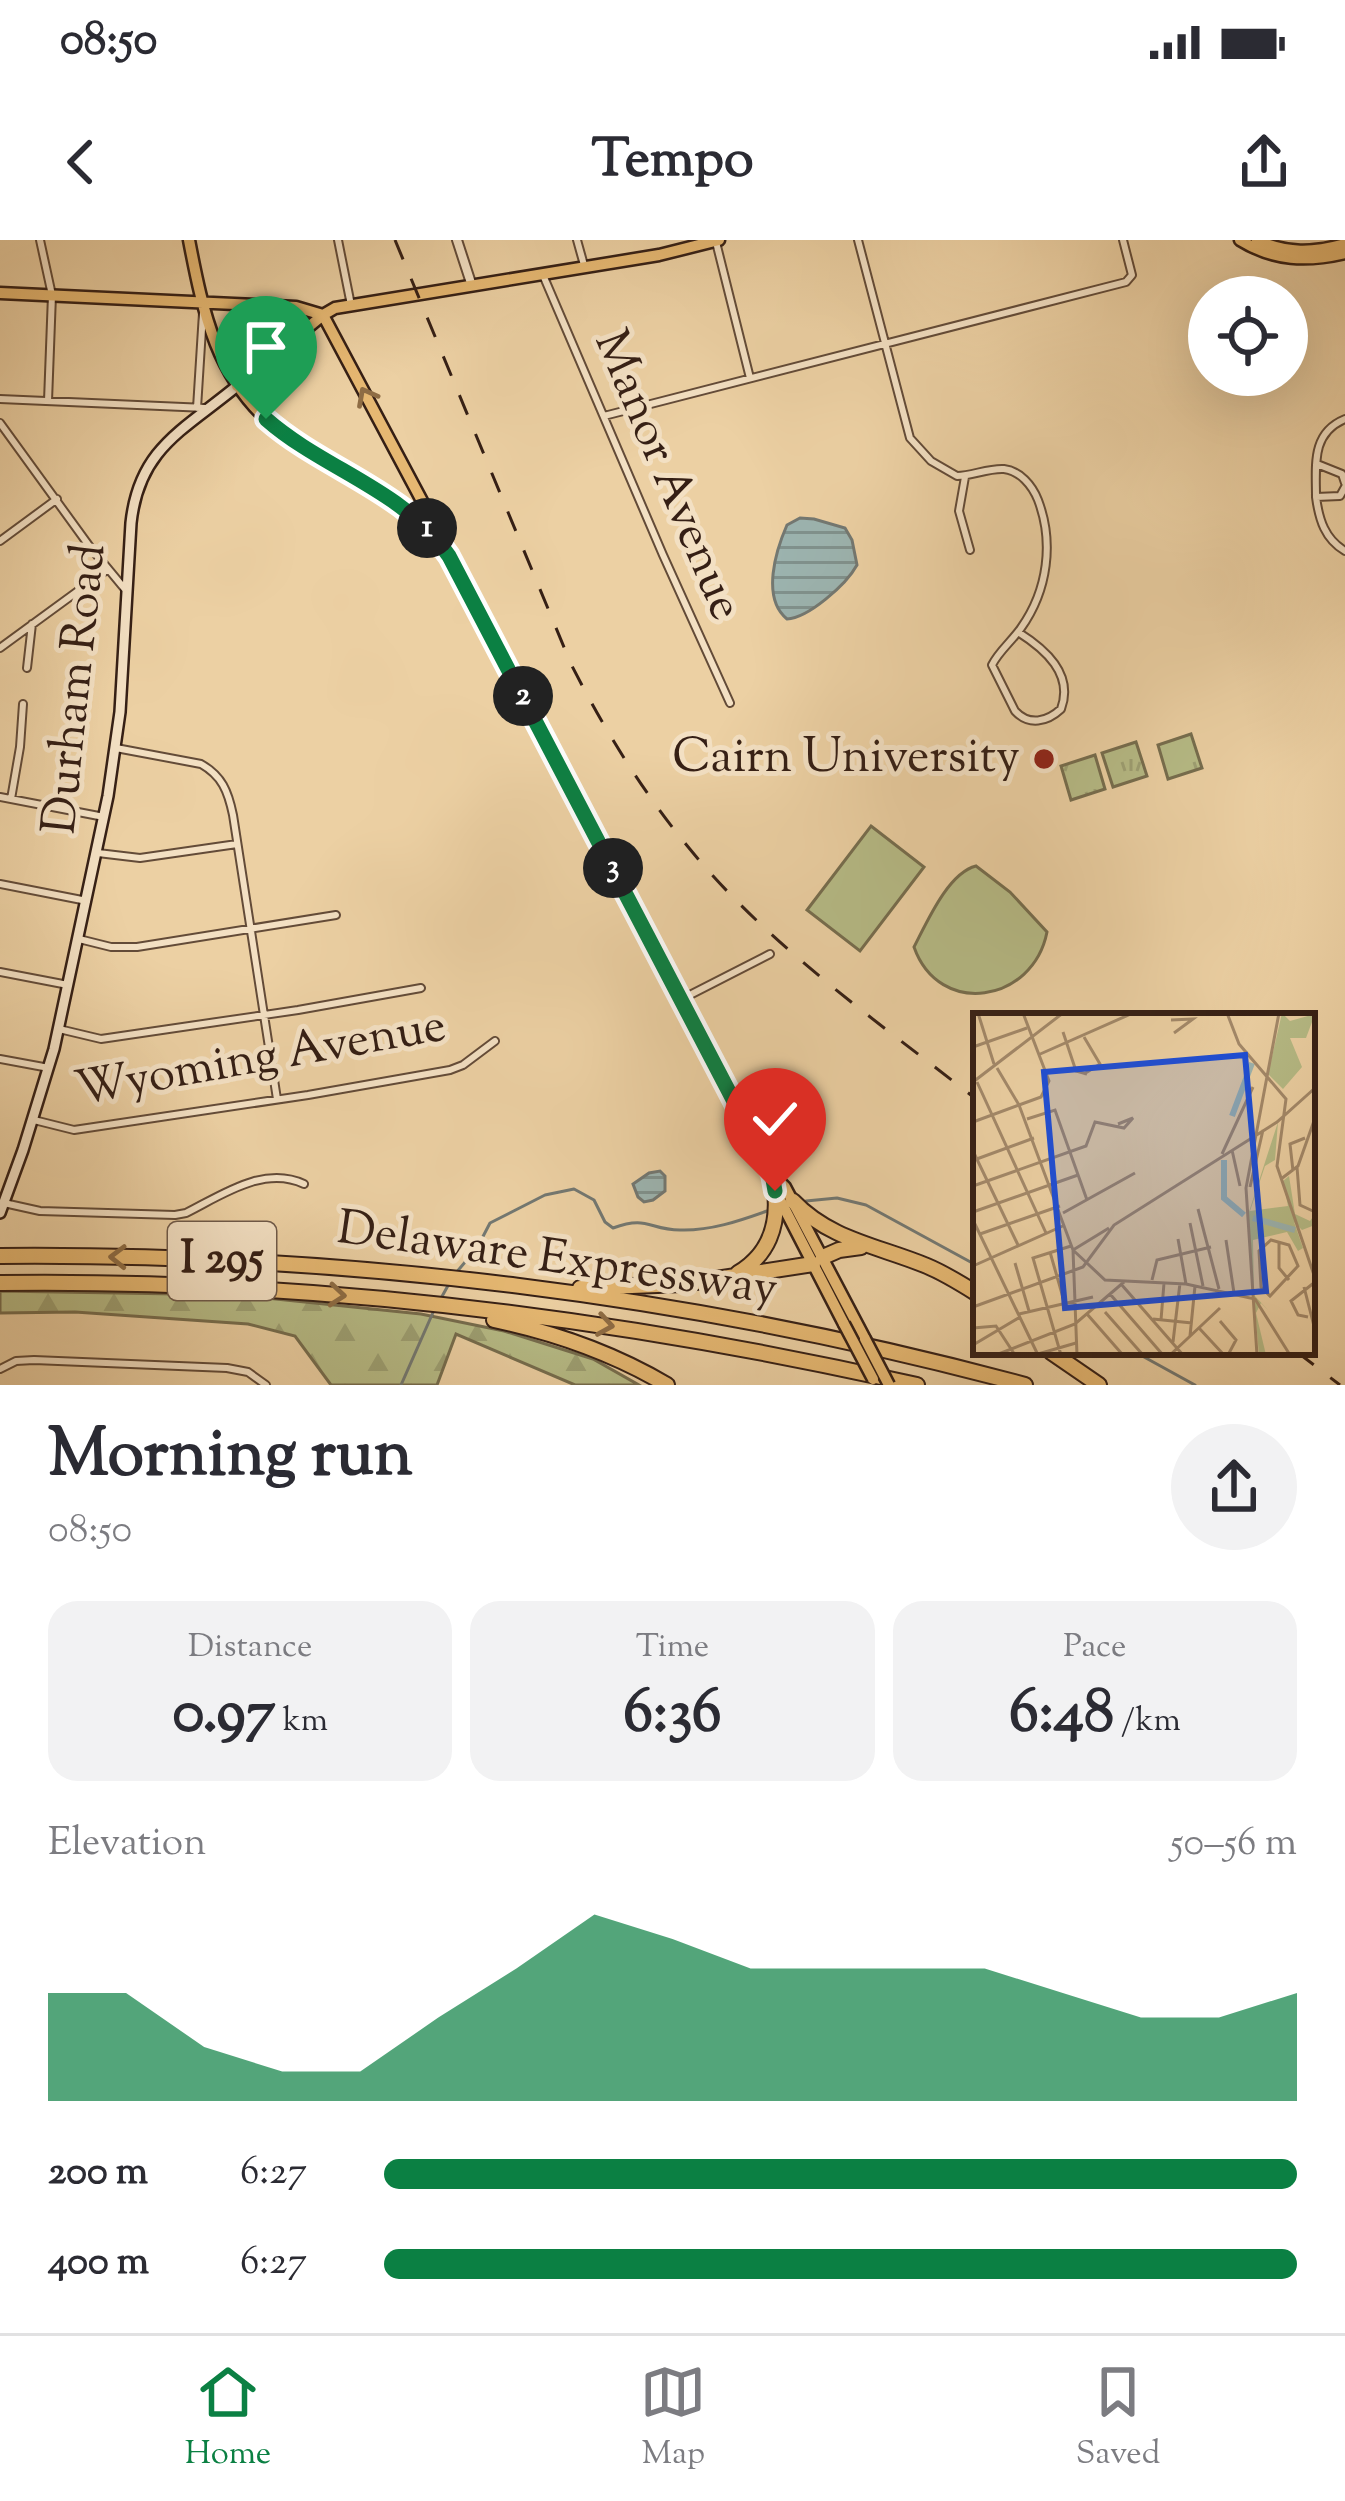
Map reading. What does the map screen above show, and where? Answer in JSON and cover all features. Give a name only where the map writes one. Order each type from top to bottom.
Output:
[{"type":"highway","points":[[729,1278],[753,1262],[769,1242],[776,1218],[775,1191]]},
{"type":"highway","points":[[793,1202],[819,1225],[925,1265],[973,1291]]},
{"type":"highway","points":[[520,1287],[629,1288],[729,1278],[818,1261],[847,1248],[872,1248]]},
{"type":"highway","name":"Delaware Expressway","points":[[0,1256],[233,1262],[465,1280],[778,1329],[1025,1385]]},
{"type":"highway","name":"Delaware Expressway","points":[[0,1282],[213,1287],[401,1301],[615,1327],[807,1360],[916,1385]]},
{"type":"highway","points":[[447,1308],[568,1340],[610,1355],[667,1385]]},
{"type":"highway","points":[[1056,1355],[1099,1385]]},
{"type":"main road","points":[[189,240],[202,306],[217,351],[237,386],[275,428],[398,503],[441,544]]},
{"type":"main road","points":[[323,315],[335,308],[659,255],[717,240]]},
{"type":"main road","points":[[1240,240],[1294,259],[1322,258],[1345,249]]},
{"type":"main road","points":[[1257,240],[1294,251],[1345,249]]},
{"type":"main road","points":[[0,293],[296,307],[323,315],[772,1174],[793,1202],[844,1324],[876,1385]]},
{"type":"main road","name":"Durham Road","points":[[2,1208],[49,1068],[104,817],[116,748],[138,482],[155,455],[201,412],[323,315]]},
{"type":"main road","points":[[772,1174],[775,1191],[889,1385]]},
{"type":"street","points":[[40,240],[52,295],[48,400]]},
{"type":"street","points":[[338,240],[352,305]]},
{"type":"street","points":[[457,240],[472,286]]},
{"type":"street","points":[[577,240],[585,268]]},
{"type":"street","points":[[717,240],[749,378]]},
{"type":"street","points":[[858,240],[910,438],[947,472],[964,477],[997,469],[1023,477],[1038,501],[1046,563],[1038,598],[993,662],[1020,717],[1044,719],[1061,709],[1066,695],[1056,665],[1018,632]]},
{"type":"street","points":[[604,416],[1126,282],[1131,277],[1124,240]]},
{"type":"street","name":"Manor Avenue","points":[[543,275],[730,703]]},
{"type":"street","points":[[0,399],[201,412],[202,306]]},
{"type":"street","points":[[1345,419],[1323,434],[1316,497],[1324,531],[1345,551]]},
{"type":"street","points":[[0,423],[127,591]]},
{"type":"street","points":[[1316,497],[1340,496],[1345,485],[1342,474],[1317,464]]},
{"type":"street","points":[[964,477],[959,511],[970,550]]},
{"type":"street","points":[[0,542],[57,500]]},
{"type":"street","points":[[0,647],[108,569]]},
{"type":"street","points":[[26,668],[32,624]]},
{"type":"street","points":[[10,799],[23,704]]},
{"type":"street","points":[[116,748],[194,762],[213,771],[225,786],[277,1100]]},
{"type":"street","points":[[0,796],[104,817]]},
{"type":"street","points":[[97,852],[140,858],[237,844]]},
{"type":"street","points":[[0,884],[86,901]]},
{"type":"street","points":[[78,939],[136,947],[336,915]]},
{"type":"street","points":[[681,1000],[770,954]]},
{"type":"street","points":[[0,972],[68,985]]},
{"type":"street","points":[[59,1029],[101,1039],[421,988]]},
{"type":"street","name":"Wyoming Avenue","points":[[33,1120],[74,1130],[277,1100],[456,1068],[495,1041]]},
{"type":"street","points":[[0,1059],[49,1068]]},
{"type":"street","points":[[2,1208],[176,1215],[247,1183],[284,1178],[304,1184]]},
{"type":"street","points":[[0,1369],[16,1361],[34,1360],[227,1368],[248,1372],[266,1385]]},
{"type":"green space","points":[[1191,734],[1202,768],[1168,779],[1158,745]]},
{"type":"green space","points":[[1136,742],[1147,776],[1113,787],[1102,753]]},
{"type":"green space","points":[[1095,755],[1105,789],[1071,800],[1061,766]]},
{"type":"green space","points":[[871,826],[924,867],[860,951],[807,910]]},
{"type":"green space","points":[[976,866],[1010,892],[1047,932],[1038,956],[1024,974],[985,993],[943,985],[926,970],[914,947],[948,888]]},
{"type":"green space","points":[[0,1291],[236,1295],[421,1314],[504,1331],[593,1359],[639,1385],[575,1385],[456,1334],[437,1385],[331,1385],[295,1336],[248,1324],[75,1312],[0,1313]]},
{"type":"water","points":[[800,518],[845,528],[857,565],[826,599],[787,619],[774,599],[773,574],[787,525]]},
{"type":"water","points":[[660,1171],[665,1176],[665,1191],[644,1202],[633,1184]]},
{"type":"waterway","points":[[455,1274],[490,1223],[545,1195],[574,1189],[594,1200],[613,1228],[634,1223],[702,1229],[767,1211]]},
{"type":"waterway","points":[[806,1201],[837,1198],[866,1205],[973,1263]]},
{"type":"waterway","points":[[440,1300],[450,1282]]},
{"type":"waterway","points":[[401,1385],[435,1308]]},
{"type":"waterway","points":[[1140,1355],[1195,1385]]},
{"type":"railway","points":[[395,240],[571,664],[641,784],[704,866],[756,920],[848,1000],[973,1097]]},
{"type":"railway","points":[[1301,1355],[1340,1385]]},
{"type":"place","name":"Cairn University","points":[[1044,759]]},
{"type":"route","points":[[266,419],[398,503],[432,533],[449,556],[772,1174],[775,1191]]}]
